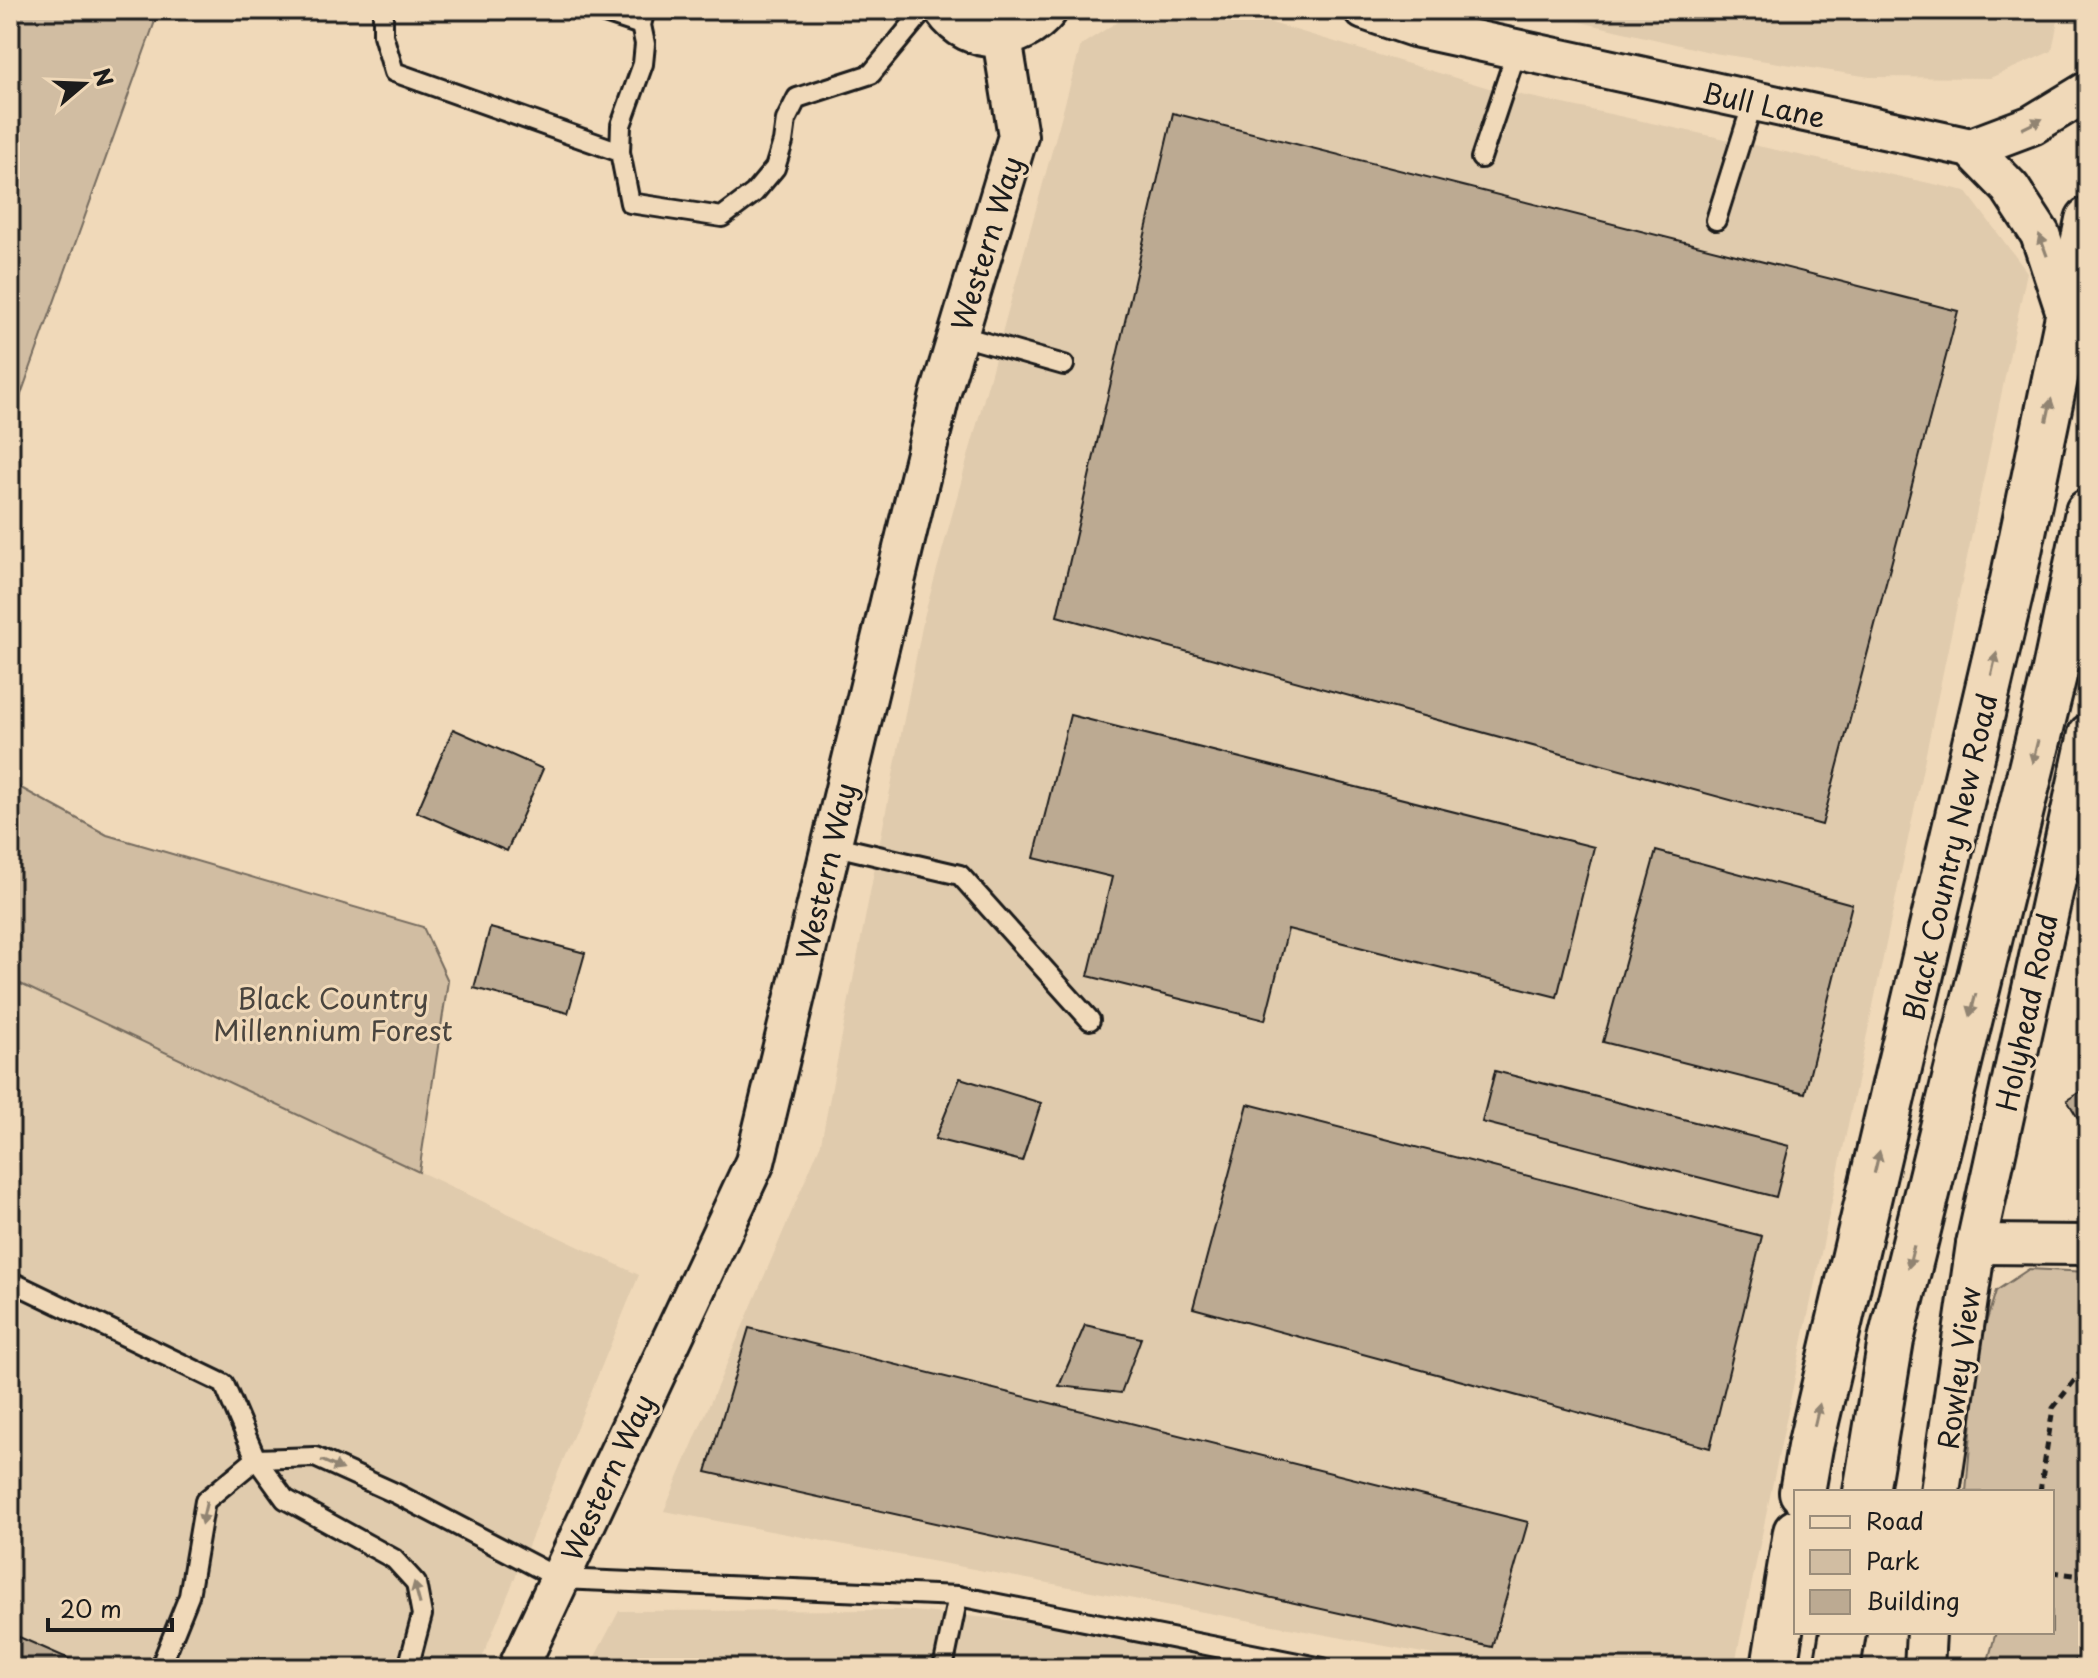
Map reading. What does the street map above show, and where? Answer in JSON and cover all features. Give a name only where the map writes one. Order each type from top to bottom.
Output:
[{"type":"highway","name":"Black Country New Road","points":[[1802,1490],[2011,590],[2088,220]]},
{"type":"highway","name":"Black Country New Road","points":[[1866,1490],[1891,1340],[2054,675],[2088,512]]},
{"type":"highway","points":[[1774,1668],[1794,1544]]},
{"type":"highway","points":[[1837,1668],[1843,1634]]},
{"type":"street","points":[[944,10],[961,28],[981,37],[1002,38],[1021,33],[1039,22],[1048,10]]},
{"type":"street","name":"Bull Lane","points":[[1364,10],[1414,27],[1971,148]]},
{"type":"street","name":"Western Way","points":[[518,1668],[755,1162],[940,395],[1018,136],[1002,38]]},
{"type":"street","points":[[2068,319],[2040,234],[2010,188],[1971,148],[2032,125],[2088,91]]},
{"type":"street","name":"Holyhead Road","points":[[1976,1244],[2088,734]]},
{"type":"street","points":[[1976,1244],[2088,1245]]},
{"type":"street","name":"Rowley View","points":[[1940,1490],[1976,1244]]},
{"type":"street","points":[[1924,1668],[1926,1634]]},
{"type":"lane","points":[[383,10],[383,35],[394,72],[620,152]]},
{"type":"lane","points":[[596,10],[643,17],[643,64],[635,79],[621,125],[620,152],[630,203],[722,217],[754,193],[775,168],[786,120],[797,98],[871,74],[924,10]]},
{"type":"lane","points":[[1481,158],[1517,50]]},
{"type":"lane","points":[[1716,220],[1753,102]]},
{"type":"lane","points":[[958,335],[1064,365]]},
{"type":"lane","points":[[831,845],[960,875],[1090,1020]]},
{"type":"lane","points":[[10,1281],[224,1384],[256,1459],[285,1499],[394,1559],[416,1583],[422,1615],[408,1668]]},
{"type":"lane","points":[[160,1668],[189,1596],[205,1501],[256,1459],[315,1457],[397,1494],[560,1579],[958,1596],[1323,1668]]},
{"type":"lane","points":[[943,1668],[958,1596]]},
{"type":"path","points":[[10,18],[12,10]]},
{"type":"path","points":[[2040,1490],[2053,1408],[2088,1363]]},
{"type":"path","points":[[2054,1572],[2088,1577]]},
{"type":"shaded area","points":[[1136,10],[1228,10],[1489,88],[1966,191],[2027,272],[1734,1668],[1503,1668],[664,1511],[821,1143],[924,617],[1081,45]]},
{"type":"shaded area","points":[[1529,10],[2060,10],[2052,51],[1990,78],[1870,77],[1714,53]]},
{"type":"shaded area","points":[[10,979],[639,1275],[478,1668],[10,1668]]},
{"type":"shaded area","points":[[902,1610],[1066,1625],[1292,1668],[589,1668],[619,1611]]},
{"type":"green space","points":[[12,10],[159,10],[10,425],[10,18]]},
{"type":"green space","name":"Black Country Millennium Forest","points":[[10,782],[107,835],[423,927],[448,981],[419,1172],[10,979]]},
{"type":"green space","points":[[2029,1269],[2088,1272],[2088,1652],[2063,1668],[1986,1668],[1995,1634],[2054,1634],[2054,1490],[1966,1490],[1978,1349],[1996,1291]]},
{"type":"building","points":[[1173,113],[1958,311],[1822,825],[1057,616]]},
{"type":"building","points":[[1070,715],[1594,847],[1557,997],[1288,929],[1265,1020],[1088,976],[1112,877],[1034,858]]},
{"type":"building","points":[[453,729],[543,769],[507,851],[417,812]]},
{"type":"building","points":[[1656,851],[1852,904],[1805,1093],[1603,1042]]},
{"type":"building","points":[[490,928],[585,953],[568,1013],[474,988]]},
{"type":"building","points":[[1495,1071],[1789,1146],[1776,1197],[1482,1122]]},
{"type":"building","points":[[960,1078],[1041,1103],[1022,1161],[935,1139]]},
{"type":"building","points":[[2088,1087],[2088,1135],[2067,1100]]},
{"type":"building","points":[[1248,1104],[1762,1236],[1710,1448],[1193,1308]]},
{"type":"building","points":[[1085,1325],[1141,1338],[1121,1393],[1059,1386]]},
{"type":"building","points":[[749,1328],[1528,1522],[1492,1647],[706,1472]]},
{"type":"building","points":[[10,1633],[83,1665],[81,1668],[10,1668]]}]
